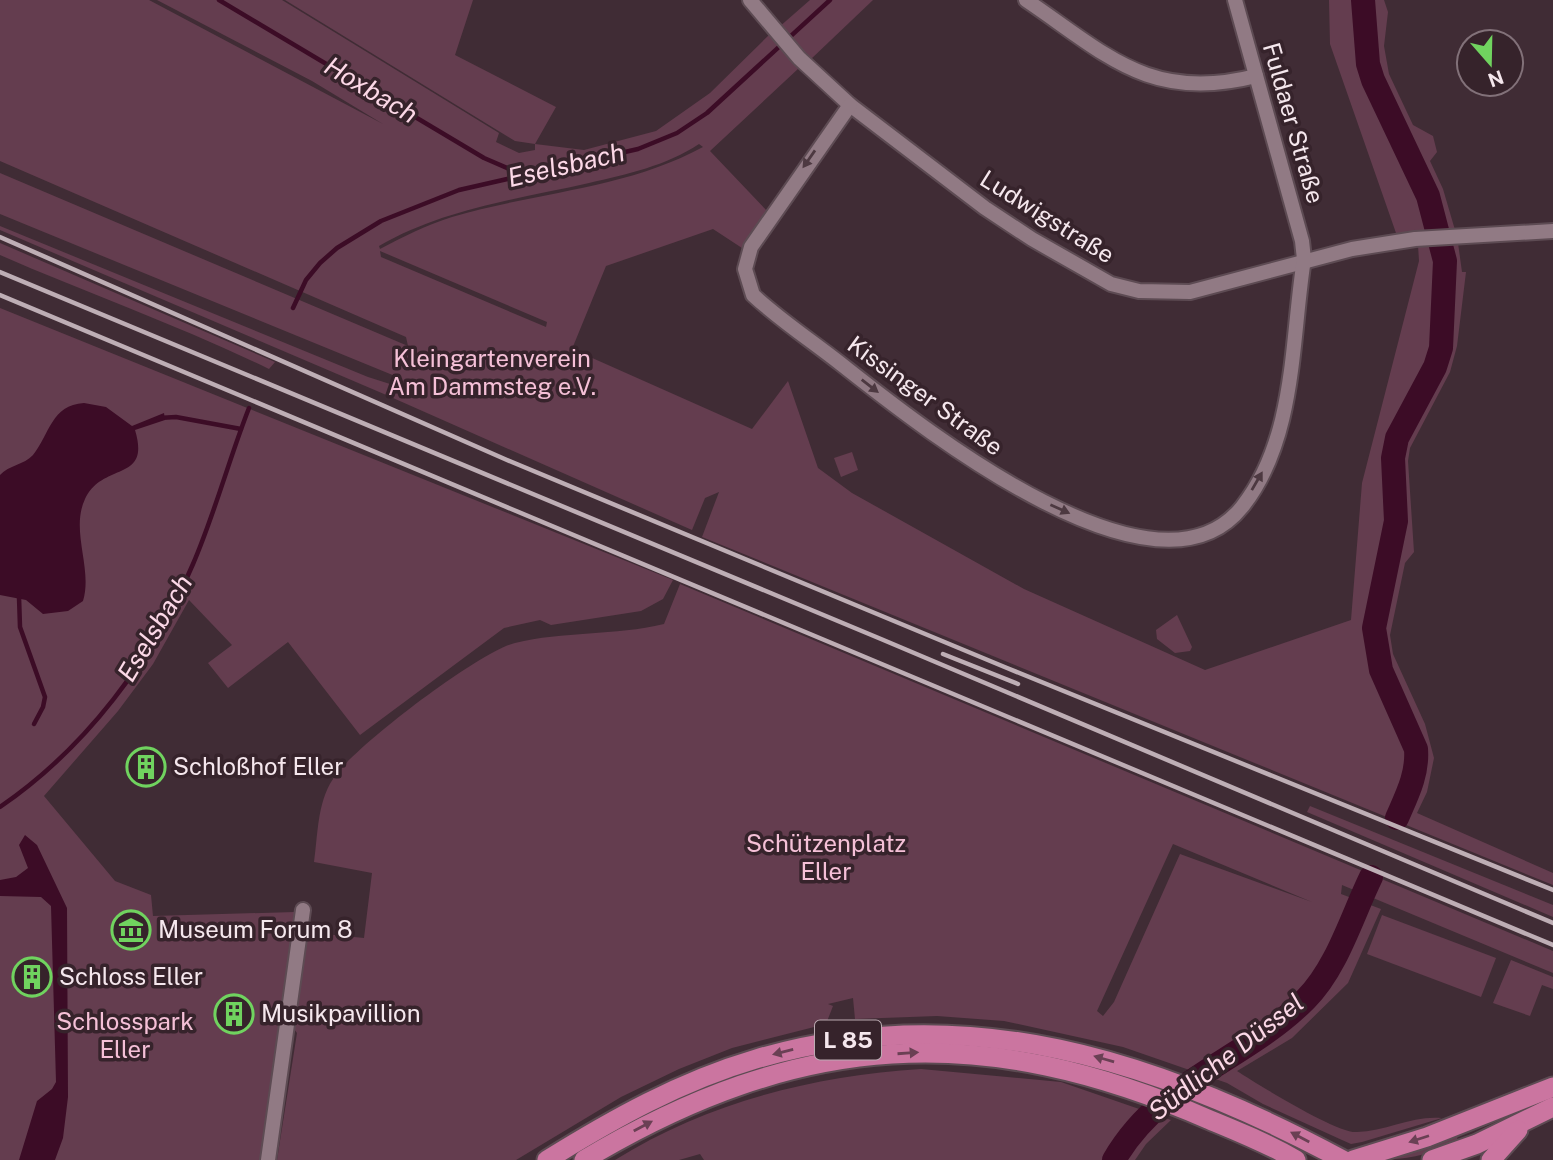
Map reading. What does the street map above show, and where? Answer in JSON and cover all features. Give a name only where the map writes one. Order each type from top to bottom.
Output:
[{"type":"main road","name":"L 85","points":[[547,1160],[627,1113],[706,1076],[756,1059],[840,1041],[940,1034],[1002,1038],[1071,1050],[1169,1079],[1266,1120],[1343,1160]]},
{"type":"main road","name":"L 85","points":[[584,1160],[649,1122],[716,1093],[799,1068],[865,1056],[948,1053],[1024,1060],[1091,1074],[1183,1107],[1297,1160]]},
{"type":"main road","points":[[1491,1160],[1552,1094]]},
{"type":"main road","points":[[1472,1152],[1495,1124],[1552,1094]]},
{"type":"main road","points":[[1353,1160],[1552,1094]]},
{"type":"main road","points":[[1432,1160],[1472,1152],[1527,1122]]},
{"type":"main road","points":[[1256,1139],[1263,1160]]},
{"type":"street","name":"Ludwigstraße","points":[[750,0],[774,32],[850,105],[978,203],[1032,239],[1111,284],[1139,291],[1190,292],[1304,259],[1424,239],[1553,231]]},
{"type":"street","points":[[1026,0],[1110,60],[1140,73],[1204,84],[1256,76]]},
{"type":"street","name":"Fuldaer Straße","points":[[1235,0],[1302,240],[1304,259]]},
{"type":"street","name":"Kissinger Straße","points":[[850,105],[751,247],[745,269],[749,289],[773,313],[946,444],[1045,503],[1094,525],[1151,539],[1184,540],[1214,530],[1241,508],[1273,452],[1285,404],[1304,259]]},
{"type":"street","points":[[268,1160],[303,910]]},
{"type":"green space","name":"Kleingartenverein Am Dammsteg e.V.","points":[[0,0],[149,0],[383,124],[312,81],[157,0],[282,0],[499,133],[496,142],[519,153],[535,150],[535,144],[584,150],[656,131],[710,93],[770,34],[799,68],[710,151],[768,212],[742,248],[713,229],[606,266],[572,349],[752,429],[788,381],[818,468],[852,493],[1024,589],[1205,670],[1351,620],[1362,483],[1419,261],[1418,245],[1458,243],[1462,272],[1466,272],[1457,346],[1450,372],[1410,448],[1408,461],[1414,552],[1405,563],[1390,635],[1393,654],[1425,724],[1434,758],[1427,792],[1417,813],[1553,873],[1553,885],[702,537],[719,492],[705,498],[692,530],[384,394],[0,230],[0,226],[368,377],[390,384],[395,376],[0,214],[0,173],[408,346],[406,337],[0,161]],"holes":[[[699,144],[703,147],[643,172],[452,217],[424,227],[380,249],[379,246],[403,233],[455,214],[632,173],[660,164]],[[380,251],[547,322],[546,327],[381,257]]]},
{"type":"green space","points":[[285,0],[473,0],[455,55],[556,107],[535,144],[515,141]]},
{"type":"green space","points":[[810,0],[873,0],[810,60],[778,28]]},
{"type":"green space","points":[[1329,0],[1384,0],[1388,12],[1384,46],[1389,74],[1413,125],[1433,136],[1437,152],[1430,161],[1443,189],[1455,230],[1396,233],[1330,44]]},
{"type":"green space","points":[[0,243],[275,362],[269,369],[0,255]]},
{"type":"green space","name":"Schlosspark Eller","points":[[0,308],[673,580],[663,599],[641,611],[551,625],[540,620],[504,628],[360,735],[288,642],[228,688],[208,663],[232,645],[189,600],[153,664],[118,711],[44,796],[115,881],[151,895],[153,916],[295,912],[298,918],[265,1160],[0,1160]]},
{"type":"green space","points":[[852,452],[858,470],[841,477],[834,458]]},
{"type":"green space","name":"Schützenplatz Eller","points":[[680,584],[1553,951],[1553,973],[1342,885],[1341,894],[1381,909],[1348,983],[1292,1038],[1237,1071],[1297,1107],[1347,1130],[1368,1131],[1421,1119],[1442,1118],[1351,1144],[1263,1104],[1227,1083],[1123,1047],[1004,1021],[937,1016],[855,1019],[853,998],[828,1004],[833,1006],[826,1024],[732,1048],[679,1069],[621,1097],[516,1160],[277,1160],[297,1033],[289,1022],[305,932],[364,938],[372,873],[314,862],[321,809],[333,779],[365,746],[418,702],[474,663],[498,650],[533,639],[664,624]],"holes":[[[1173,844],[1312,902],[1180,854],[1114,1002],[1103,1016],[1097,1011]]]},
{"type":"green space","points":[[1177,615],[1192,647],[1190,651],[1175,653],[1157,639],[1156,630]]},
{"type":"green space","points":[[1310,806],[1553,905],[1553,917],[1307,812]]},
{"type":"green space","points":[[1382,915],[1496,958],[1481,997],[1367,954]]},
{"type":"green space","points":[[1511,960],[1553,977],[1553,989],[1542,985],[1530,1016],[1493,1003]]},
{"type":"green space","points":[[921,1069],[1061,1082],[1171,1120],[1146,1144],[1135,1160],[704,1160],[700,1154],[679,1160],[615,1160],[687,1122],[762,1095],[841,1078]]},
{"type":"green space","points":[[1458,1135],[1456,1144],[1439,1150],[1413,1157],[1386,1159]]},
{"type":"shaded area","points":[[84,403],[106,407],[132,426],[164,413],[165,420],[135,430],[138,447],[136,458],[131,465],[93,487],[85,499],[80,524],[85,576],[83,601],[68,611],[43,614],[26,600],[0,595],[0,475],[33,455],[52,422],[64,409]]},
{"type":"shaded area","points":[[25,835],[37,845],[67,908],[68,1097],[63,1138],[55,1160],[19,1160],[37,1101],[52,1089],[56,1082],[51,906],[41,897],[0,896],[0,880],[16,877],[28,868],[19,845]]},
{"type":"waterway","name":"Hoxbach","points":[[219,0],[484,158],[521,174]]},
{"type":"waterway","name":"Eselsbach","points":[[293,308],[306,280],[320,263],[337,248],[381,221],[459,190],[638,149],[677,133],[707,113],[830,0]]},
{"type":"waterway","name":"Südliche Düssel","points":[[1363,0],[1368,64],[1373,80],[1428,196],[1445,261],[1441,348],[1435,367],[1397,438],[1393,458],[1396,521],[1374,628],[1381,670],[1416,749],[1414,776],[1397,818]]},
{"type":"waterway","name":"Eselsbach","points":[[0,807],[61,758],[137,668],[158,634],[193,564],[249,408]]},
{"type":"waterway","points":[[159,418],[176,417],[241,429]]},
{"type":"waterway","points":[[19,597],[20,627],[45,697],[34,724]]},
{"type":"waterway","name":"Südliche Düssel","points":[[1114,1160],[1133,1132],[1155,1109],[1205,1072],[1257,1039],[1306,999],[1335,957],[1371,877]]},
{"type":"railway","points":[[0,237],[507,460],[1007,668],[1553,890]]},
{"type":"railway","points":[[0,272],[881,639],[1553,923]]},
{"type":"railway","points":[[0,295],[1553,945]]},
{"type":"railway","points":[[943,654],[1018,684]]},
{"type":"place","name":"Schloßhof Eller","points":[[146,767]]},
{"type":"place","name":"Museum Forum 8","points":[[131,930]]},
{"type":"place","name":"Schloss Eller","points":[[32,977]]},
{"type":"place","name":"Musikpavillion","points":[[234,1014]]}]
